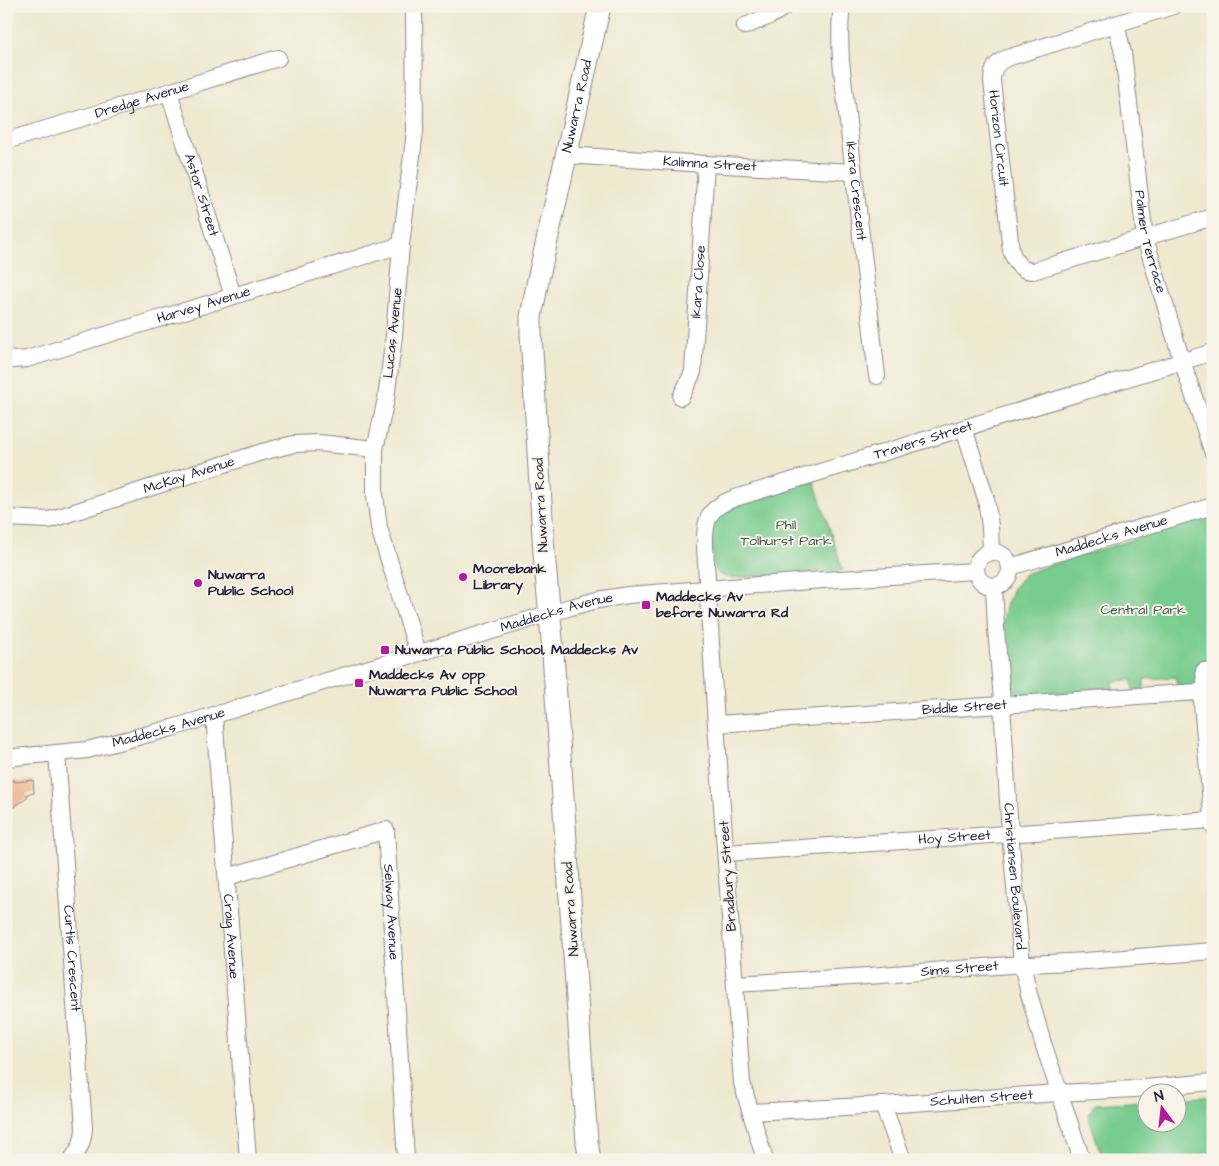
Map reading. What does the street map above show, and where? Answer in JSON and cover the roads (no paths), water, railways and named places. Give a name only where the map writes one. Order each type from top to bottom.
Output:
[{"type":"main road","name":"Nuwarra Road","points":[[590,1160],[587,1142],[550,613],[544,553],[531,353],[531,326],[538,280],[600,6]]},
{"type":"street","name":"Lucas Avenue","points":[[414,6],[415,131],[401,245],[394,336],[386,400],[375,449],[375,495],[379,528],[418,653]]},
{"type":"street","points":[[745,26],[770,16],[786,6]]},
{"type":"street","name":"Ikara Crescent","points":[[842,6],[840,32],[841,61],[877,376]]},
{"type":"street","name":"Horizon Circuit","points":[[1145,238],[1033,271],[1019,266],[1012,250],[992,81],[993,71],[998,63],[1007,58],[1173,6]]},
{"type":"street","name":"Palmer Terrace","points":[[1115,24],[1123,53],[1145,238],[1182,361],[1213,453]]},
{"type":"street","name":"Dredge Avenue","points":[[6,141],[278,58]]},
{"type":"street","name":"Astor Street","points":[[169,92],[233,296]]},
{"type":"street","name":"Kalimna Street","points":[[566,155],[853,172]]},
{"type":"street","name":"Ikara Close","points":[[681,397],[694,372],[706,164]]},
{"type":"street","points":[[1145,238],[1213,217]]},
{"type":"street","name":"Harvey Avenue","points":[[6,358],[13,360],[27,359],[401,245]]},
{"type":"street","name":"Travers Street","points":[[708,589],[705,526],[708,516],[724,502],[1213,352]]},
{"type":"street","points":[[964,428],[986,499],[991,552]]},
{"type":"street","name":"McKay Avenue","points":[[6,518],[49,520],[262,452],[294,444],[319,443],[375,449]]},
{"type":"street","name":"Maddecks Avenue","points":[[1010,567],[1213,506]]},
{"type":"street","points":[[991,552],[1002,554],[1006,557],[1010,567],[1010,572],[1005,581],[994,586],[981,581],[976,571],[978,560],[991,552]]},
{"type":"street","name":"Maddecks Avenue","points":[[6,758],[88,750],[118,743],[550,613],[614,597],[823,580],[976,571]]},
{"type":"street","name":"Christiansen Boulevard","points":[[994,586],[1010,833],[1022,964],[1037,1022],[1082,1160]]},
{"type":"street","name":"Bradbury Street","points":[[708,589],[742,1083],[765,1160]]},
{"type":"street","points":[[1204,670],[1213,826]]},
{"type":"street","name":"Biddle Street","points":[[716,724],[1206,692]]},
{"type":"street","name":"Craig Avenue","points":[[214,715],[248,1160]]},
{"type":"street","name":"Curtis Crescent","points":[[58,753],[84,1128],[84,1138],[79,1150],[71,1160]]},
{"type":"street","name":"Hoy Street","points":[[726,853],[1212,820]]},
{"type":"street","name":"Selway Avenue","points":[[227,877],[386,830],[406,1160]]},
{"type":"street","name":"Sims Street","points":[[735,984],[1213,951]]},
{"type":"street","name":"Schulten Street","points":[[751,1112],[1133,1089],[1213,1082]]},
{"type":"street","points":[[883,1105],[902,1160]]},
{"type":"place","name":"Moorebank Library","points":[[463,577]]},
{"type":"place","name":"Nuwarra Public School","points":[[198,583]]},
{"type":"place","name":"Maddecks Av before Nuwarra Rd","points":[[646,605]]},
{"type":"place","name":"Nuwarra Public School, Maddecks Av","points":[[385,650]]},
{"type":"place","name":"Maddecks Av opp Nuwarra Public School","points":[[359,683]]},
{"type":"park label","name":"Phil Tolhurst Park","points":[[786,534]]},
{"type":"park label","name":"Central Park","points":[[1143,610]]}]
